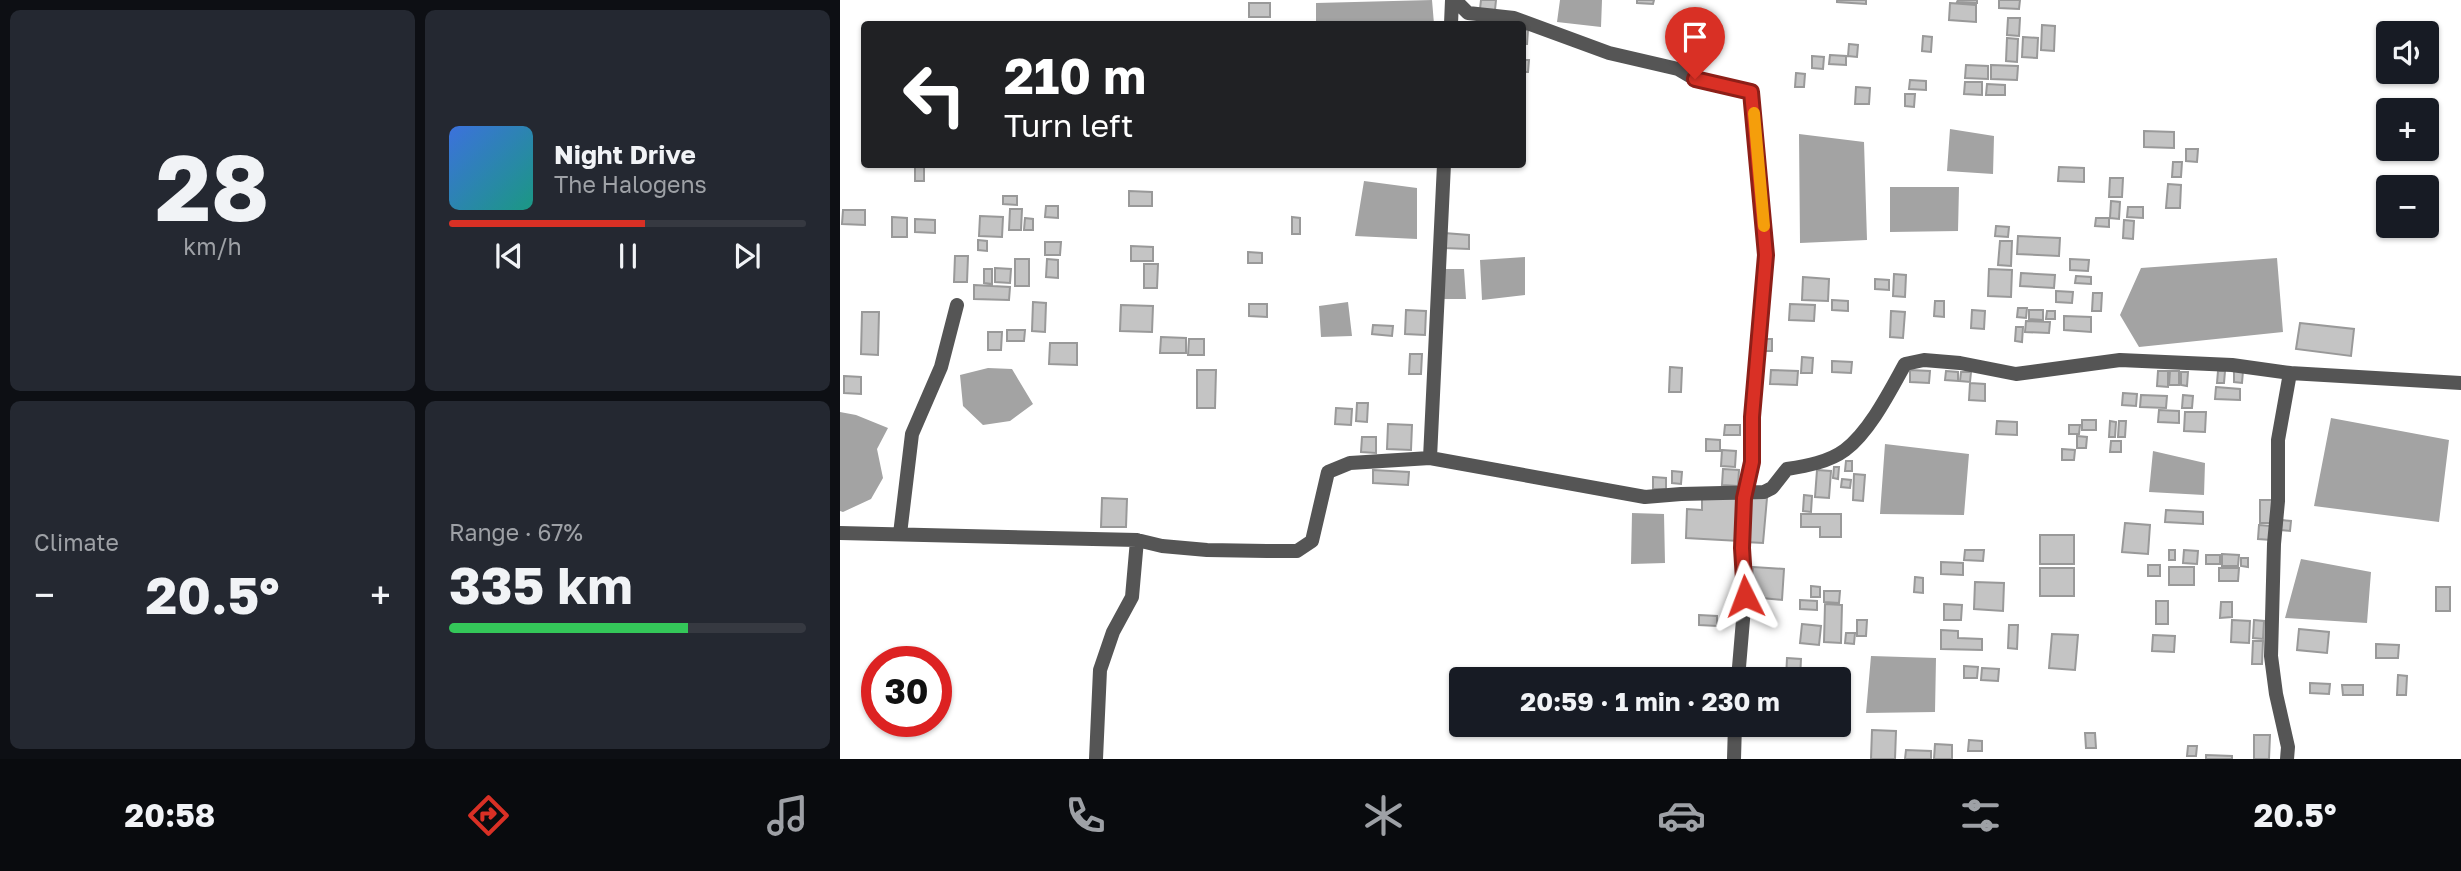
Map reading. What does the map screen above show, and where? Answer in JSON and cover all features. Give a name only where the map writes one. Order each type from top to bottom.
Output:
[{"type":"street","points":[[1451,21],[1454,0]]},
{"type":"street","points":[[1454,0],[1468,13],[1522,21]]},
{"type":"street","points":[[1526,22],[1609,53],[1678,69],[1695,79],[1751,92],[1766,255],[1752,417],[1752,462],[1744,498],[1742,548],[1745,596],[1739,667]]},
{"type":"street","points":[[1430,458],[1444,168]]},
{"type":"street","points":[[900,534],[912,434],[941,367],[957,305]]},
{"type":"street","points":[[840,533],[1138,540],[1162,546],[1207,550],[1297,551],[1312,541],[1328,472],[1350,463],[1430,458],[1645,497],[1764,492],[1772,488],[1787,470],[1843,452],[1863,433],[1905,364],[1924,360],[1960,363],[2016,374],[2120,360],[2232,365],[2290,373],[2461,383]]},
{"type":"street","points":[[2287,759],[2288,747],[2271,656],[2278,440],[2290,373]]},
{"type":"street","points":[[1096,759],[1100,670],[1113,632],[1132,597],[1138,540]]},
{"type":"street","points":[[1734,759],[1735,737]]},
{"type":"shaded area","points":[[1432,0],[1434,21],[1316,21],[1316,3]]},
{"type":"shaded area","points":[[1560,0],[1602,0],[1601,27],[1557,22]]},
{"type":"shaded area","points":[[1950,129],[1994,136],[1993,174],[1947,171]]},
{"type":"shaded area","points":[[1799,134],[1864,142],[1867,240],[1800,243]]},
{"type":"shaded area","points":[[1364,181],[1417,188],[1417,239],[1355,236]]},
{"type":"shaded area","points":[[1890,187],[1959,187],[1958,231],[1890,232]]},
{"type":"shaded area","points":[[1525,257],[1525,295],[1482,300],[1480,260]]},
{"type":"shaded area","points":[[2277,258],[2283,332],[2139,347],[2120,315],[2141,268]]},
{"type":"shaded area","points":[[1441,269],[1464,269],[1466,299],[1442,299]]},
{"type":"shaded area","points":[[1348,302],[1352,336],[1321,337],[1319,306]]},
{"type":"shaded area","points":[[988,368],[1012,369],[1033,404],[1010,421],[983,425],[963,406],[960,375]]},
{"type":"shaded area","points":[[840,412],[856,415],[888,428],[877,449],[883,478],[871,499],[843,512],[840,511]]},
{"type":"shaded area","points":[[2331,418],[2449,440],[2439,522],[2314,506]]},
{"type":"shaded area","points":[[1885,444],[1969,454],[1964,515],[1880,514]]},
{"type":"shaded area","points":[[2153,451],[2205,463],[2204,495],[2149,492]]},
{"type":"shaded area","points":[[1632,513],[1664,514],[1665,563],[1631,564]]},
{"type":"shaded area","points":[[2301,559],[2371,572],[2367,623],[2285,618]]},
{"type":"shaded area","points":[[1871,656],[1936,658],[1935,712],[1866,713]]},
{"type":"building","points":[[1481,0],[1496,0],[1495,10],[1480,9]]},
{"type":"building","points":[[1637,0],[1654,0],[1653,4],[1637,3]]},
{"type":"building","points":[[1866,0],[1866,4],[1837,2]]},
{"type":"building","points":[[1977,0],[1977,3],[1957,2]]},
{"type":"building","points":[[1999,0],[2020,0],[2019,9],[1999,8]]},
{"type":"building","points":[[1249,3],[1270,3],[1270,17],[1249,17]]},
{"type":"building","points":[[1950,3],[1976,5],[1976,22],[1949,20]]},
{"type":"building","points":[[2008,18],[2020,18],[2019,36],[2007,35]]},
{"type":"building","points":[[2042,25],[2055,26],[2054,51],[2041,50]]},
{"type":"building","points":[[1923,36],[1932,37],[1931,52],[1922,51]]},
{"type":"building","points":[[2023,37],[2038,38],[2037,58],[2022,57]]},
{"type":"building","points":[[2007,38],[2018,39],[2017,62],[2006,61]]},
{"type":"building","points":[[1849,44],[1858,45],[1857,57],[1848,56]]},
{"type":"building","points":[[1830,55],[1846,56],[1846,65],[1829,64]]},
{"type":"building","points":[[1812,56],[1824,57],[1823,69],[1812,68]]},
{"type":"building","points":[[1966,65],[1988,66],[1988,79],[1965,78]]},
{"type":"building","points":[[1991,65],[2018,66],[2017,80],[1991,79]]},
{"type":"building","points":[[1796,73],[1805,74],[1804,87],[1795,87]]},
{"type":"building","points":[[1910,80],[1926,81],[1926,90],[1909,89]]},
{"type":"building","points":[[1965,82],[1982,82],[1982,95],[1964,94]]},
{"type":"building","points":[[1987,84],[2005,85],[2005,95],[1986,95]]},
{"type":"building","points":[[1856,87],[1870,88],[1869,104],[1855,104]]},
{"type":"building","points":[[1905,94],[1915,94],[1914,107],[1905,106]]},
{"type":"building","points":[[2144,131],[2174,132],[2174,148],[2144,147]]},
{"type":"building","points":[[2186,149],[2198,149],[2197,162],[2186,161]]},
{"type":"building","points":[[2173,162],[2182,162],[2181,177],[2172,177]]},
{"type":"building","points":[[2059,167],[2084,168],[2084,182],[2058,181]]},
{"type":"building","points":[[915,168],[924,168],[924,181],[915,181]]},
{"type":"building","points":[[2110,178],[2123,178],[2122,197],[2109,197]]},
{"type":"building","points":[[2168,184],[2181,185],[2180,208],[2166,208]]},
{"type":"building","points":[[1129,191],[1152,192],[1152,206],[1129,206]]},
{"type":"building","points":[[1003,196],[1017,196],[1017,205],[1003,204]]},
{"type":"building","points":[[2111,201],[2120,202],[2119,219],[2110,218]]},
{"type":"building","points":[[1046,206],[1058,206],[1058,218],[1045,217]]},
{"type":"building","points":[[2128,207],[2143,207],[2143,218],[2127,217]]},
{"type":"building","points":[[1010,209],[1022,209],[1021,230],[1009,230]]},
{"type":"building","points":[[843,210],[865,210],[865,225],[842,224]]},
{"type":"building","points":[[980,216],[1003,217],[1002,237],[979,236]]},
{"type":"building","points":[[892,217],[907,218],[907,237],[892,237]]},
{"type":"building","points":[[1292,217],[1300,218],[1300,234],[1292,234]]},
{"type":"building","points":[[1025,218],[1033,219],[1033,230],[1024,230]]},
{"type":"building","points":[[2096,218],[2109,218],[2109,227],[2095,226]]},
{"type":"building","points":[[915,219],[935,220],[935,233],[915,232]]},
{"type":"building","points":[[2124,220],[2134,221],[2133,239],[2123,238]]},
{"type":"building","points":[[1996,226],[2009,227],[2008,237],[1995,236]]},
{"type":"building","points":[[1444,233],[1469,235],[1469,249],[1444,248]]},
{"type":"building","points":[[2018,236],[2060,238],[2059,256],[2017,254]]},
{"type":"building","points":[[978,240],[987,241],[987,251],[978,250]]},
{"type":"building","points":[[2000,241],[2012,241],[2011,266],[1998,265]]},
{"type":"building","points":[[1045,242],[1061,242],[1060,255],[1045,255]]},
{"type":"building","points":[[1131,246],[1153,247],[1153,261],[1131,261]]},
{"type":"building","points":[[1248,252],[1262,253],[1262,263],[1248,263]]},
{"type":"building","points":[[955,256],[968,256],[967,282],[954,282]]},
{"type":"building","points":[[1015,259],[1029,259],[1029,286],[1015,286]]},
{"type":"building","points":[[1047,259],[1058,260],[1058,278],[1046,277]]},
{"type":"building","points":[[2070,259],[2089,260],[2088,271],[2070,270]]},
{"type":"building","points":[[1144,264],[1158,264],[1157,288],[1144,288]]},
{"type":"building","points":[[995,268],[1011,269],[1010,283],[995,282]]},
{"type":"building","points":[[984,269],[992,269],[992,284],[984,283]]},
{"type":"building","points":[[1989,269],[2012,270],[2011,297],[1988,296]]},
{"type":"building","points":[[2021,273],[2055,275],[2054,288],[2020,286]]},
{"type":"building","points":[[1894,274],[1906,275],[1905,297],[1893,296]]},
{"type":"building","points":[[2076,276],[2091,277],[2091,284],[2075,283]]},
{"type":"building","points":[[1803,277],[1829,279],[1828,301],[1802,300]]},
{"type":"building","points":[[1875,279],[1889,280],[1889,290],[1875,289]]},
{"type":"building","points":[[974,285],[1010,287],[1009,300],[974,299]]},
{"type":"building","points":[[2056,291],[2073,292],[2072,303],[2056,302]]},
{"type":"building","points":[[2093,293],[2102,293],[2101,311],[2092,311]]},
{"type":"building","points":[[1832,300],[1848,301],[1848,311],[1832,310]]},
{"type":"building","points":[[1935,301],[1944,301],[1944,317],[1934,316]]},
{"type":"building","points":[[1033,302],[1046,303],[1045,332],[1032,331]]},
{"type":"building","points":[[1249,304],[1267,304],[1267,317],[1249,316]]},
{"type":"building","points":[[1790,304],[1815,305],[1814,321],[1789,320]]},
{"type":"building","points":[[1121,305],[1153,306],[1152,332],[1120,331]]},
{"type":"building","points":[[2018,308],[2027,308],[2026,318],[2017,317]]},
{"type":"building","points":[[1406,310],[1426,311],[1425,335],[1405,334]]},
{"type":"building","points":[[1972,310],[1985,311],[1984,329],[1971,328]]},
{"type":"building","points":[[2029,310],[2043,310],[2043,320],[2029,319]]},
{"type":"building","points":[[1891,311],[1905,312],[1903,338],[1890,337]]},
{"type":"building","points":[[2047,311],[2055,311],[2055,319],[2046,319]]},
{"type":"building","points":[[862,312],[879,312],[878,355],[861,354]]},
{"type":"building","points":[[2064,316],[2091,317],[2091,332],[2064,330]]},
{"type":"building","points":[[2026,321],[2050,322],[2049,333],[2025,332]]},
{"type":"building","points":[[2300,323],[2354,329],[2351,356],[2296,349]]},
{"type":"building","points":[[1373,325],[1393,326],[1392,336],[1372,334]]},
{"type":"building","points":[[2016,327],[2023,327],[2022,342],[2015,341]]},
{"type":"building","points":[[1007,330],[1025,330],[1024,341],[1007,341]]},
{"type":"building","points":[[988,332],[1002,332],[1001,350],[988,350]]},
{"type":"building","points":[[1161,337],[1186,338],[1186,353],[1160,353]]},
{"type":"building","points":[[1189,339],[1204,339],[1204,355],[1188,355]]},
{"type":"building","points":[[1763,339],[1772,339],[1772,351],[1762,351]]},
{"type":"building","points":[[1050,343],[1077,343],[1077,365],[1049,364]]},
{"type":"building","points":[[1410,354],[1422,354],[1421,374],[1409,374]]},
{"type":"building","points":[[1802,357],[1813,358],[1812,373],[1801,373]]},
{"type":"building","points":[[1832,361],[1852,362],[1851,373],[1832,372]]},
{"type":"building","points":[[1670,367],[1682,368],[1681,392],[1669,392]]},
{"type":"building","points":[[1197,370],[1216,370],[1215,408],[1197,408]]},
{"type":"building","points":[[1771,370],[1798,371],[1797,385],[1770,384]]},
{"type":"building","points":[[1910,370],[1930,371],[1929,383],[1910,382]]},
{"type":"building","points":[[1946,371],[1958,372],[1958,381],[1945,380]]},
{"type":"building","points":[[2158,371],[2168,371],[2168,387],[2157,386]]},
{"type":"building","points":[[2170,371],[2179,371],[2179,385],[2169,385]]},
{"type":"building","points":[[2218,371],[2225,371],[2224,383],[2217,383]]},
{"type":"building","points":[[2234,371],[2243,371],[2242,383],[2234,382]]},
{"type":"building","points":[[1961,372],[1971,372],[1970,382],[1960,381]]},
{"type":"building","points":[[2181,372],[2188,372],[2187,386],[2181,385]]},
{"type":"building","points":[[844,376],[861,377],[861,394],[844,393]]},
{"type":"building","points":[[1970,383],[1985,384],[1985,401],[1969,400]]},
{"type":"building","points":[[2216,387],[2240,389],[2240,400],[2215,399]]},
{"type":"building","points":[[2123,393],[2137,394],[2136,406],[2122,405]]},
{"type":"building","points":[[2141,395],[2167,396],[2166,408],[2140,407]]},
{"type":"building","points":[[2183,395],[2193,396],[2192,408],[2182,408]]},
{"type":"building","points":[[1357,403],[1368,403],[1367,422],[1356,421]]},
{"type":"building","points":[[1336,408],[1352,409],[1351,425],[1335,424]]},
{"type":"building","points":[[2159,410],[2179,411],[2179,423],[2158,422]]},
{"type":"building","points":[[2185,412],[2206,412],[2205,432],[2184,431]]},
{"type":"building","points":[[2082,420],[2096,420],[2096,430],[2082,430]]},
{"type":"building","points":[[1997,421],[2017,422],[2017,435],[1996,434]]},
{"type":"building","points":[[2110,421],[2116,422],[2115,437],[2109,437]]},
{"type":"building","points":[[2119,421],[2126,421],[2125,437],[2118,437]]},
{"type":"building","points":[[1388,424],[1412,425],[1411,450],[1387,449]]},
{"type":"building","points":[[1725,425],[1740,425],[1740,435],[1724,435]]},
{"type":"building","points":[[2069,425],[2080,425],[2079,434],[2069,434]]},
{"type":"building","points":[[2077,436],[2087,437],[2086,448],[2077,448]]},
{"type":"building","points":[[1362,437],[1376,437],[1376,453],[1361,452]]},
{"type":"building","points":[[1706,439],[1720,440],[1720,451],[1706,451]]},
{"type":"building","points":[[2111,441],[2121,441],[2121,452],[2110,452]]},
{"type":"building","points":[[2062,449],[2075,450],[2074,460],[2062,460]]},
{"type":"building","points":[[1722,450],[1736,451],[1735,467],[1721,466]]},
{"type":"building","points":[[1846,461],[1852,461],[1852,471],[1845,471]]},
{"type":"building","points":[[1834,467],[1839,467],[1838,479],[1833,478]]},
{"type":"building","points":[[1723,469],[1739,470],[1738,486],[1722,485]]},
{"type":"building","points":[[1373,470],[1409,472],[1408,485],[1373,483]]},
{"type":"building","points":[[1817,470],[1831,471],[1829,498],[1815,497]]},
{"type":"building","points":[[1672,471],[1682,472],[1681,484],[1672,483]]},
{"type":"building","points":[[1854,474],[1865,475],[1863,501],[1853,500]]},
{"type":"building","points":[[1653,477],[1666,478],[1666,489],[1653,489]]},
{"type":"building","points":[[1842,479],[1851,480],[1850,488],[1841,487]]},
{"type":"building","points":[[1804,495],[1812,496],[1811,512],[1803,511]]},
{"type":"building","points":[[1702,497],[1741,499],[1739,541],[1686,538],[1687,509],[1702,510]]},
{"type":"building","points":[[1749,497],[1767,498],[1763,543],[1745,542]]},
{"type":"building","points":[[1102,498],[1127,499],[1126,527],[1101,527]]},
{"type":"building","points":[[2260,500],[2273,500],[2272,523],[2260,523]]},
{"type":"building","points":[[2166,510],[2203,512],[2203,524],[2165,522]]},
{"type":"building","points":[[1801,514],[1841,514],[1841,537],[1820,537],[1820,527],[1801,527]]},
{"type":"building","points":[[2282,520],[2291,521],[2290,531],[2281,530]]},
{"type":"building","points":[[2125,523],[2150,525],[2148,554],[2122,552]]},
{"type":"building","points":[[2259,525],[2271,526],[2271,540],[2258,539]]},
{"type":"building","points":[[2040,535],[2074,535],[2074,564],[2040,564]]},
{"type":"building","points":[[1965,550],[1984,550],[1983,561],[1964,560]]},
{"type":"building","points":[[2169,550],[2175,550],[2175,560],[2169,560]]},
{"type":"building","points":[[2184,550],[2198,551],[2197,564],[2183,563]]},
{"type":"building","points":[[2222,554],[2239,555],[2238,566],[2222,566]]},
{"type":"building","points":[[2206,555],[2220,555],[2220,564],[2206,564]]},
{"type":"building","points":[[2241,558],[2248,558],[2248,567],[2241,566]]},
{"type":"building","points":[[1941,562],[1963,563],[1963,575],[1941,574]]},
{"type":"building","points":[[2148,565],[2160,565],[2160,576],[2148,576]]},
{"type":"building","points":[[1753,567],[1784,569],[1782,600],[1751,597]]},
{"type":"building","points":[[2169,567],[2194,567],[2194,585],[2169,585]]},
{"type":"building","points":[[2040,568],[2074,568],[2074,596],[2040,596]]},
{"type":"building","points":[[2219,568],[2239,568],[2238,581],[2219,581]]},
{"type":"building","points":[[1915,577],[1923,578],[1923,593],[1914,592]]},
{"type":"building","points":[[1975,582],[2004,583],[2003,611],[1974,609]]},
{"type":"building","points":[[1811,586],[1820,587],[1820,597],[1811,597]]},
{"type":"building","points":[[2436,587],[2450,587],[2450,611],[2436,611]]},
{"type":"building","points":[[1824,591],[1840,591],[1839,603],[1824,602]]},
{"type":"building","points":[[1800,600],[1817,601],[1817,610],[1800,609]]},
{"type":"building","points":[[2156,601],[2168,601],[2168,624],[2156,624]]},
{"type":"building","points":[[2221,602],[2232,602],[2232,617],[2220,618]]},
{"type":"building","points":[[1825,604],[1842,605],[1841,643],[1824,642]]},
{"type":"building","points":[[1944,604],[1962,605],[1961,620],[1944,620]]},
{"type":"building","points":[[1699,615],[1717,616],[1717,626],[1699,625]]},
{"type":"building","points":[[1857,620],[1867,620],[1866,636],[1857,636]]},
{"type":"building","points":[[2232,620],[2250,621],[2249,643],[2231,642]]},
{"type":"building","points":[[2254,620],[2264,621],[2263,639],[2253,638]]},
{"type":"building","points":[[1802,624],[1821,626],[1819,645],[1800,643]]},
{"type":"building","points":[[2009,625],[2018,625],[2017,649],[2008,648]]},
{"type":"building","points":[[2299,629],[2329,632],[2327,653],[2297,650]]},
{"type":"building","points":[[1941,630],[1958,631],[1958,638],[1982,639],[1982,650],[1941,649]]},
{"type":"building","points":[[1846,633],[1855,633],[1854,644],[1845,643]]},
{"type":"building","points":[[2052,634],[2078,635],[2075,670],[2049,668]]},
{"type":"building","points":[[2153,635],[2175,636],[2174,652],[2152,651]]},
{"type":"building","points":[[2253,641],[2263,641],[2262,664],[2252,664]]},
{"type":"building","points":[[2376,644],[2399,645],[2398,658],[2376,658]]},
{"type":"building","points":[[1787,658],[1801,659],[1801,667],[1787,667]]},
{"type":"building","points":[[1964,666],[1978,667],[1977,678],[1964,678]]},
{"type":"building","points":[[1982,668],[1999,669],[1998,681],[1981,680]]},
{"type":"building","points":[[2398,675],[2407,676],[2406,695],[2397,695]]},
{"type":"building","points":[[2310,683],[2330,684],[2329,694],[2310,693]]},
{"type":"building","points":[[2342,685],[2363,685],[2363,695],[2343,695]]},
{"type":"building","points":[[1872,730],[1896,731],[1895,759],[1871,759]]},
{"type":"building","points":[[2085,733],[2095,733],[2096,748],[2086,748]]},
{"type":"building","points":[[2254,735],[2270,735],[2269,759],[2254,759]]},
{"type":"building","points":[[1969,740],[1982,741],[1982,751],[1968,751]]},
{"type":"building","points":[[1935,744],[1952,745],[1952,759],[1934,759]]},
{"type":"building","points":[[2188,746],[2197,746],[2196,756],[2187,756]]},
{"type":"building","points":[[1906,750],[1931,751],[1931,759],[1905,759]]},
{"type":"building","points":[[2206,755],[2232,756],[2232,759],[2206,759]]},
{"type":"slow traffic","points":[[1754,113],[1764,226]]},
{"type":"route","points":[[1695,79],[1751,92],[1761,183],[1766,255],[1752,417],[1752,462],[1744,498],[1742,548],[1745,596]]}]
